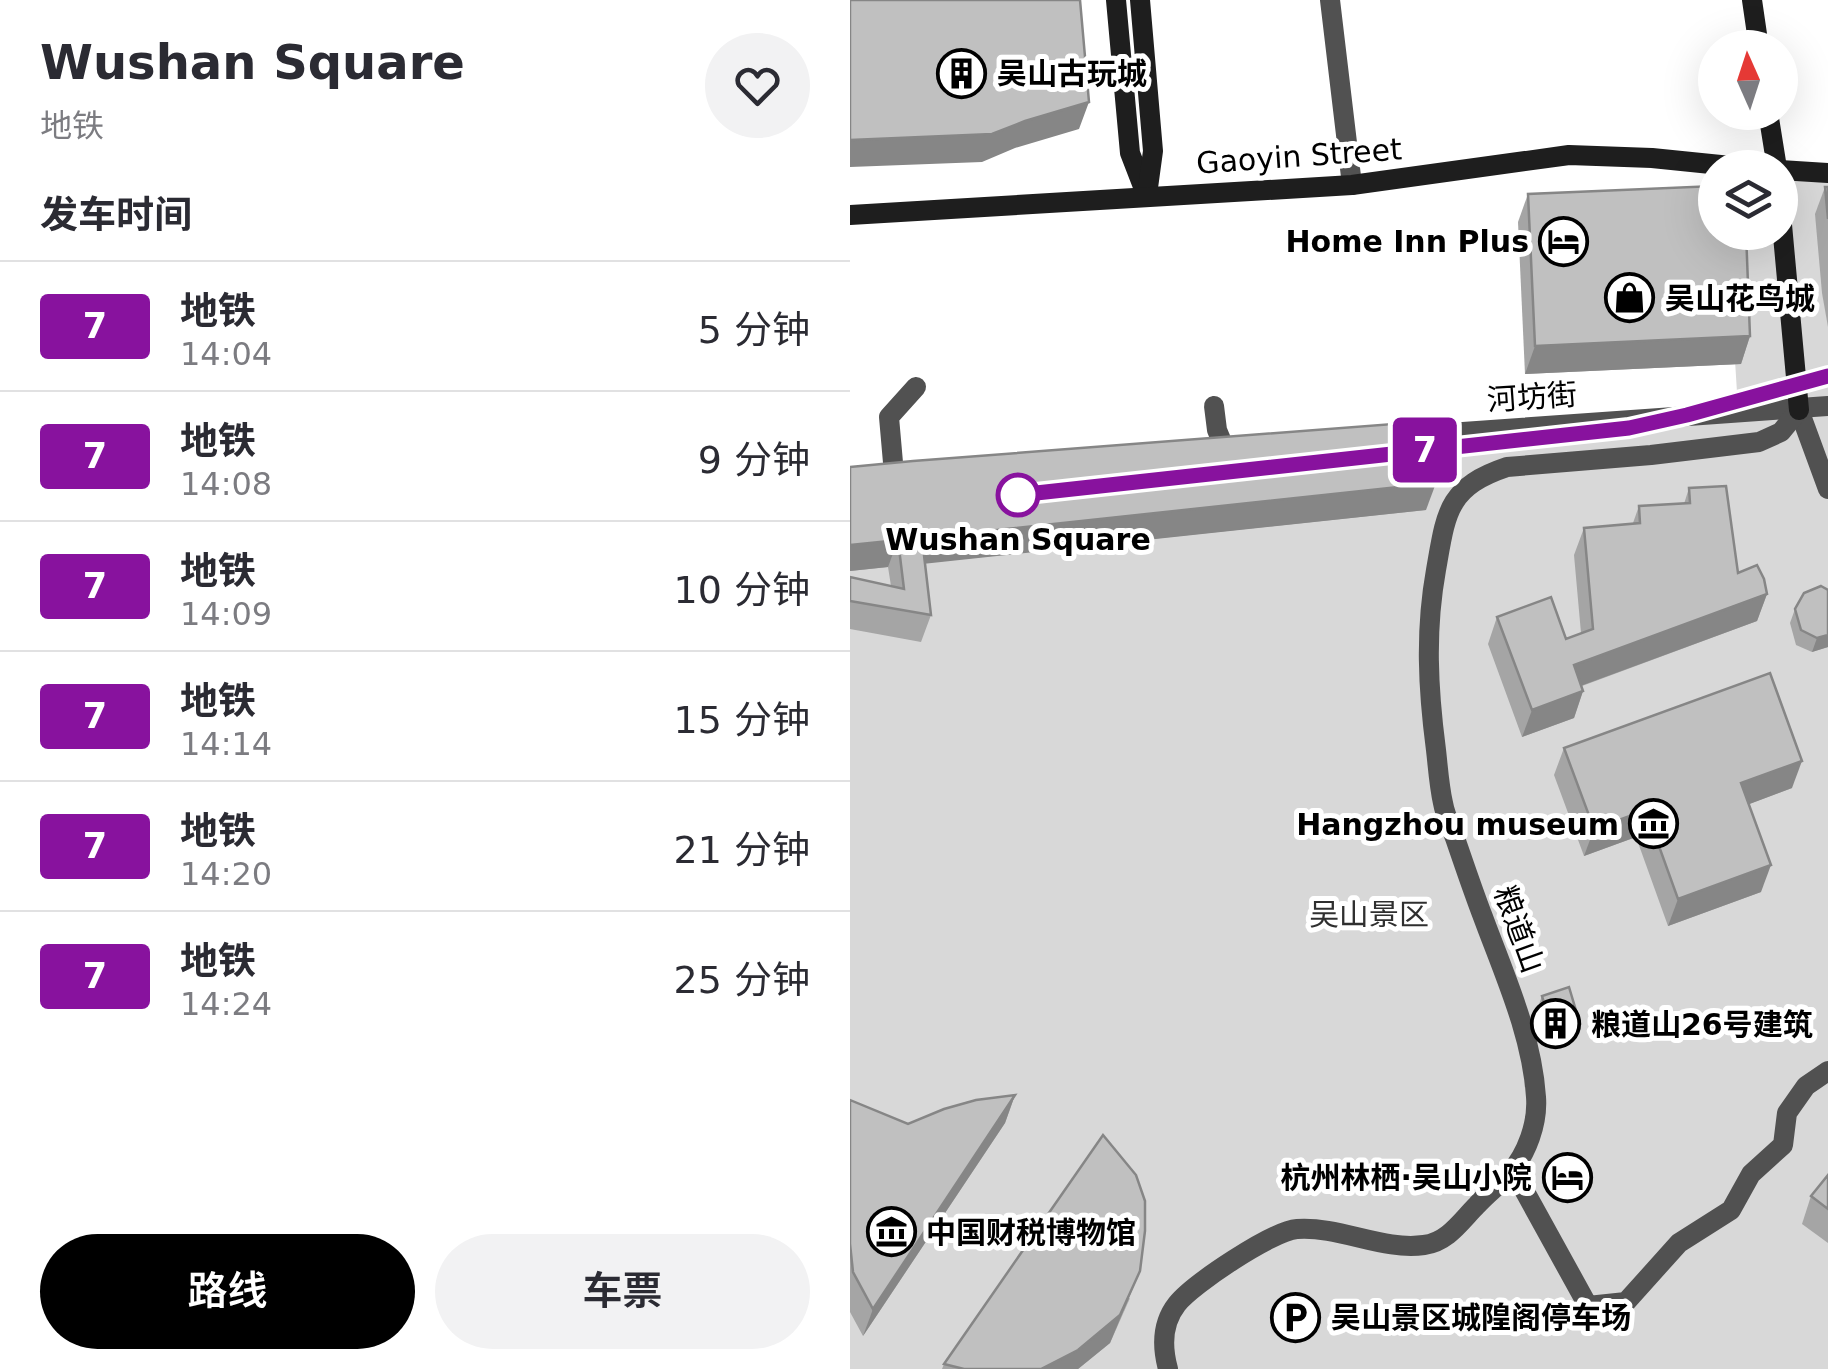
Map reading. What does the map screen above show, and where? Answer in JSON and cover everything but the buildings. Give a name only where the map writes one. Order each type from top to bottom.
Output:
[{"type":"street","points":[[1116,0],[1130,153],[1147,197]]},
{"type":"street","points":[[1140,0],[1153,151],[1147,197]]},
{"type":"street","points":[[1330,0],[1352,185]]},
{"type":"street","points":[[1752,0],[1756,30]]},
{"type":"street","name":"Gaoyin Street","points":[[850,215],[1352,185],[1569,154],[1698,163]]},
{"type":"street","points":[[1798,170],[1828,172]]},
{"type":"street","points":[[1784,250],[1799,410],[1828,489]]},
{"type":"street","points":[[895,474],[889,417],[916,387]]},
{"type":"street","points":[[1214,406],[1222,447]]},
{"type":"street","name":"河坊街","points":[[1394,436],[1828,406]]},
{"type":"street","name":"粮道山","points":[[1168,1369],[1164,1330],[1176,1305],[1200,1283],[1259,1244],[1292,1229],[1325,1229],[1402,1245],[1427,1245],[1453,1232],[1512,1170],[1532,1134],[1536,1102],[1533,1070],[1505,976],[1443,804],[1429,696],[1431,599],[1452,505],[1466,486],[1506,466],[1651,456],[1759,442],[1781,432],[1799,410]]},
{"type":"street","points":[[1512,1170],[1588,1306],[1626,1302],[1680,1244],[1730,1210],[1752,1174],[1783,1145],[1787,1112],[1806,1086],[1828,1071]]},
{"type":"green space","name":"吴山景区","points":[[1828,175],[1828,1369],[850,1369],[850,523],[1738,408],[1728,250],[1798,250],[1798,176]]},
{"type":"metro line","name":"7","points":[[1018,495],[1629,428],[1828,376]]},
{"type":"place","name":"吴山古玩城","points":[[962,73]]},
{"type":"place","name":"Home Inn Plus","points":[[1564,241]]},
{"type":"place","name":"吴山花鸟城","points":[[1630,298]]},
{"type":"place","name":"Wushan Square","points":[[1018,495]]},
{"type":"place","name":"Hangzhou museum","points":[[1654,824]]},
{"type":"place","name":"粮道山26号建筑","points":[[1556,1024]]},
{"type":"place","name":"杭州林栖·吴山小院","points":[[1567,1177]]},
{"type":"place","name":"中国财税博物馆","points":[[891,1232]]},
{"type":"place","name":"吴山景区城隍阁停车场","points":[[1296,1317]]}]
